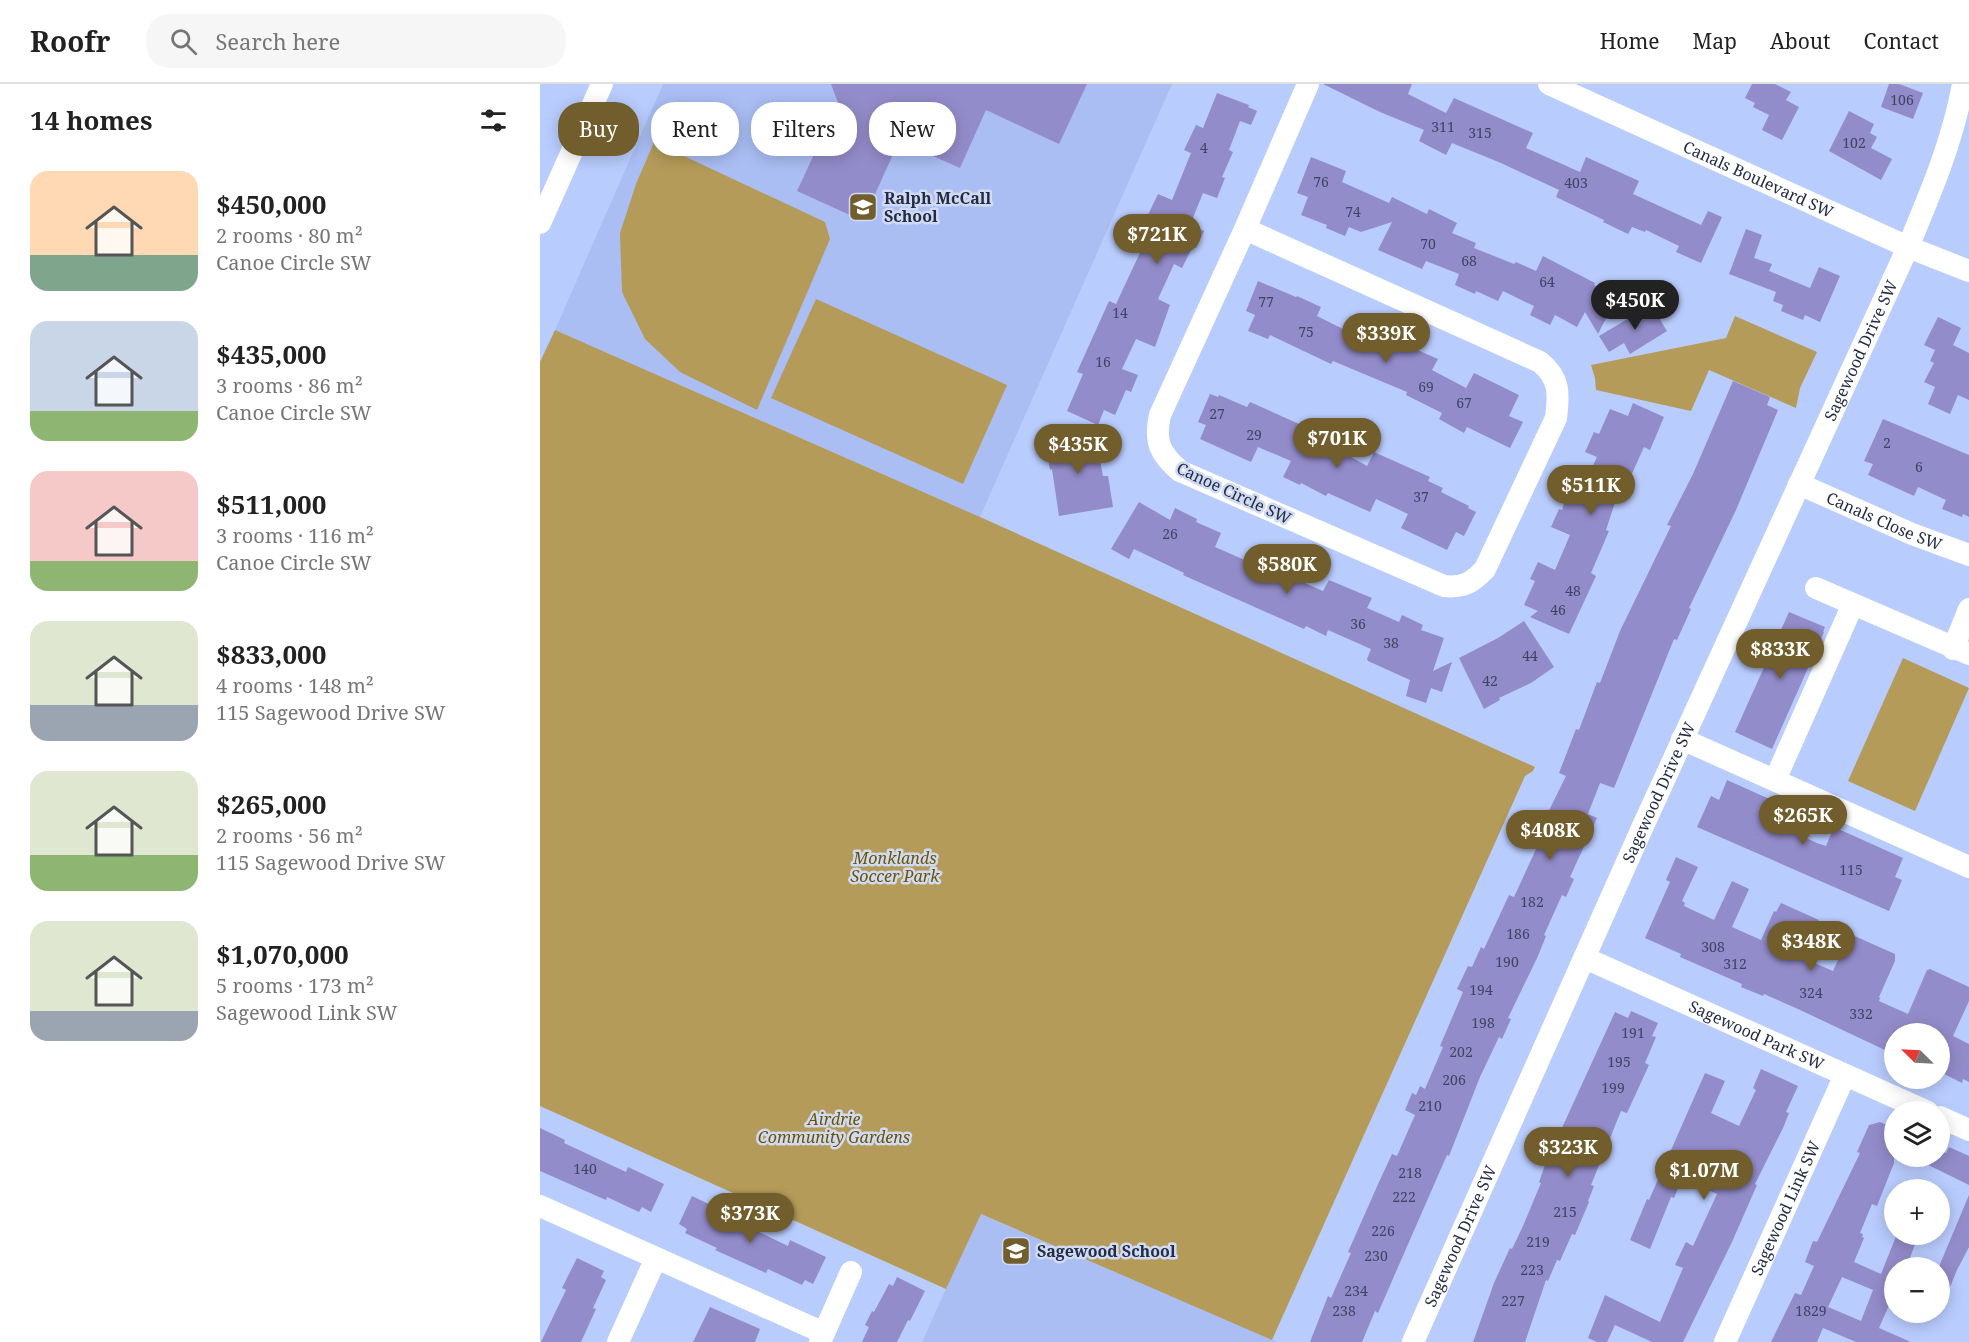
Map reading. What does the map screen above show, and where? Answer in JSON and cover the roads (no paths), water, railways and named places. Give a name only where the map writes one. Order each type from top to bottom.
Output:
[{"type":"street","points":[[540,223],[602,84]]},
{"type":"street","name":"Canoe Circle SW","points":[[1245,229],[1540,362],[1551,371],[1556,383],[1558,400],[1556,418],[1485,569],[1467,585],[1456,588],[1444,586],[1180,471],[1166,459],[1159,446],[1157,428],[1160,415],[1308,84]]},
{"type":"street","name":"Canals Boulevard SW","points":[[1549,84],[1578,90],[1908,247],[1969,271]]},
{"type":"street","name":"Sagewood Drive SW","points":[[1413,1342],[1682,740],[1908,247],[1934,185],[1958,114],[1963,84]]},
{"type":"street","name":"Canals Close SW","points":[[1799,484],[1912,534],[1969,555]]},
{"type":"street","points":[[1816,588],[1961,652],[1969,609]]},
{"type":"street","points":[[1775,780],[1853,604]]},
{"type":"street","points":[[1682,740],[1967,861]]},
{"type":"street","name":"Sagewood Park SW","points":[[1585,958],[1903,1101]]},
{"type":"street","name":"Sagewood Link SW","points":[[1725,1342],[1845,1075]]},
{"type":"street","points":[[1950,1121],[1969,1130]]},
{"type":"street","points":[[540,1206],[656,1258],[822,1338],[851,1272]]},
{"type":"street","points":[[618,1342],[656,1258]]},
{"type":"place","name":"Ralph McCall School","points":[[863,207]]},
{"type":"place","name":"Sagewood School","points":[[1016,1251]]},
{"type":"park label","name":"Monklands Soccer Park","points":[[895,867]]},
{"type":"park label","name":"Airdrie Community Gardens","points":[[834,1128]]}]
